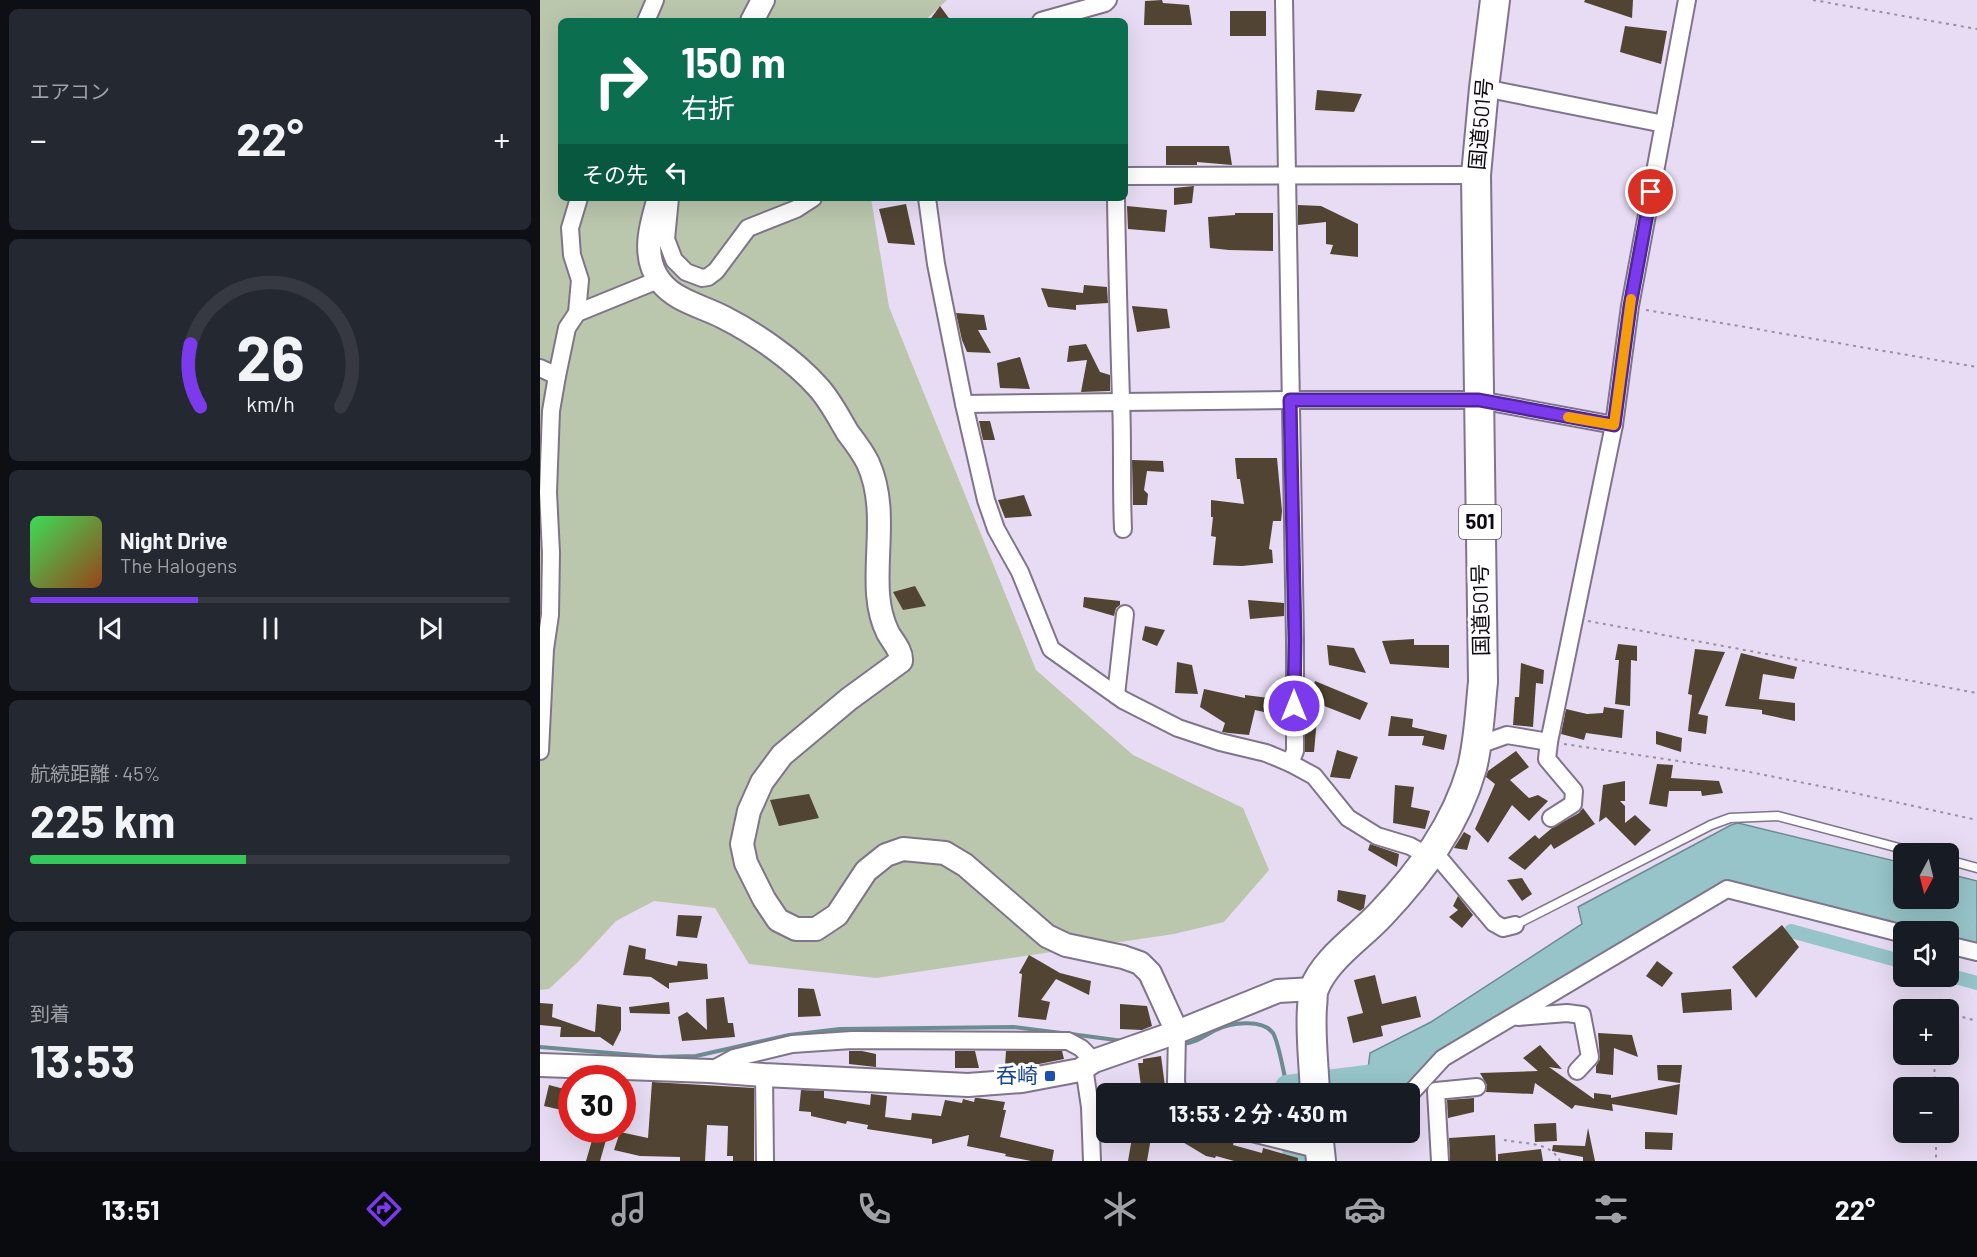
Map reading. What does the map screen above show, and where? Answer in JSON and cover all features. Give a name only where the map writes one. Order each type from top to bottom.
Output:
[{"type":"highway","name":"国道501号","points":[[1315,1082],[1311,1024],[1314,989],[1331,962],[1408,886],[1432,854],[1455,812],[1471,769],[1476,746],[1483,682],[1476,175],[1495,0]]},
{"type":"street","points":[[647,18],[655,0]]},
{"type":"street","points":[[754,18],[763,0]]},
{"type":"street","points":[[1052,18],[1105,3],[1108,0]]},
{"type":"street","points":[[1284,0],[1295,640],[1295,751],[1290,763]]},
{"type":"street","points":[[1551,818],[1573,804],[1574,791],[1547,759],[1549,742],[1614,425],[1630,306],[1687,0]]},
{"type":"street","points":[[1484,88],[1664,124]]},
{"type":"street","points":[[1128,176],[1476,175]]},
{"type":"street","points":[[540,750],[545,649],[550,615],[551,553],[548,492],[551,411],[567,328],[577,313],[580,280],[572,255],[570,228],[578,201]]},
{"type":"street","points":[[658,201],[651,225],[649,247],[658,280],[683,299],[745,329],[789,361],[819,388],[868,463],[880,513],[876,574],[879,606],[888,632],[902,656],[901,662],[849,699],[782,755],[762,782],[749,811],[742,844],[746,863],[764,899],[777,920],[796,929],[816,929],[837,915],[866,871],[886,855],[903,849],[945,853],[965,865],[1047,936],[1066,945],[1123,957],[1140,963],[1150,973],[1174,1039],[1176,1083]]},
{"type":"street","points":[[670,201],[666,239],[674,261],[686,272],[702,278],[716,271],[748,228],[796,209],[808,201]]},
{"type":"street","points":[[927,201],[936,264],[986,500],[996,529],[1020,572],[1051,649],[1116,695],[1178,728],[1220,742],[1266,753],[1314,776],[1348,818],[1377,836],[1432,854],[1494,923],[1503,928],[1515,925]]},
{"type":"street","points":[[1116,201],[1121,401],[1120,481],[1123,529]]},
{"type":"street","points":[[577,313],[658,280]]},
{"type":"street","points":[[540,368],[557,376]]},
{"type":"street","points":[[964,404],[1479,400],[1614,425]]},
{"type":"street","points":[[1116,695],[1125,614]]},
{"type":"street","points":[[1476,746],[1507,735],[1549,742]]},
{"type":"street","points":[[1420,1084],[1443,1058],[1727,890],[1893,931]]},
{"type":"street","points":[[1959,948],[1977,952]]},
{"type":"street","points":[[540,1065],[968,1084],[1022,1082],[1089,1064],[1131,1048],[1174,1039],[1278,991],[1314,989]]},
{"type":"street","points":[[1514,1017],[1567,1013],[1582,1015],[1590,1058],[1577,1071]]},
{"type":"street","points":[[710,1071],[734,1058],[792,1044],[852,1040],[1068,1041],[1081,1047],[1089,1064],[1092,1161]]},
{"type":"street","points":[[764,1075],[765,1161]]},
{"type":"street","points":[[1420,1094],[1477,1087]]},
{"type":"street","points":[[1436,1091],[1440,1161]]},
{"type":"street","points":[[1290,1143],[1315,1147]]},
{"type":"lane","points":[[1515,925],[1711,825],[1730,818],[1778,816],[1893,846]]},
{"type":"lane","points":[[1959,863],[1977,868]]},
{"type":"path","points":[[1813,0],[1977,29]]},
{"type":"path","points":[[1630,306],[1977,367]]},
{"type":"path","points":[[1574,618],[1977,693]]},
{"type":"path","points":[[1549,742],[1745,771],[1977,820]]},
{"type":"path","points":[[1959,1016],[1977,1021]]},
{"type":"path","points":[[1504,1140],[1545,1147],[1557,1155],[1560,1161]]},
{"type":"path","points":[[1936,1143],[1936,1161]]},
{"type":"shaded area","points":[[540,0],[947,0],[927,18],[558,18],[558,201],[871,201],[889,307],[1036,670],[1133,755],[1243,808],[1269,870],[1224,922],[1174,934],[876,978],[749,964],[715,908],[654,901],[616,921],[549,989],[540,990]]},
{"type":"shaded area","points":[[1738,823],[1893,861],[1893,909],[1959,909],[1959,876],[1977,881],[1977,944],[1959,939],[1959,921],[1893,922],[1727,881],[1445,1051],[1411,1083],[1350,1083],[1349,1072],[1368,1069],[1370,1053],[1431,1022],[1582,924],[1578,907]]},
{"type":"building","points":[[1162,0],[1163,3],[1189,5],[1192,25],[1144,25],[1145,1]]},
{"type":"building","points":[[1585,0],[1633,0],[1632,18],[1584,2]]},
{"type":"building","points":[[940,6],[949,18],[931,18]]},
{"type":"building","points":[[1230,11],[1266,11],[1266,36],[1230,36]]},
{"type":"building","points":[[1625,26],[1667,31],[1661,64],[1620,52]]},
{"type":"building","points":[[1317,90],[1362,94],[1354,112],[1315,110]]},
{"type":"building","points":[[1166,146],[1229,146],[1232,165],[1197,162],[1197,165],[1166,165]]},
{"type":"building","points":[[1194,186],[1192,203],[1174,205],[1174,188]]},
{"type":"building","points":[[906,204],[915,245],[888,243],[879,209]]},
{"type":"building","points":[[1298,205],[1321,206],[1358,224],[1358,257],[1330,254],[1333,245],[1326,244],[1326,222],[1298,225]]},
{"type":"building","points":[[1127,206],[1167,210],[1165,232],[1128,229]]},
{"type":"building","points":[[1235,213],[1273,213],[1273,251],[1210,248],[1208,217],[1235,215]]},
{"type":"building","points":[[1084,285],[1107,287],[1108,303],[1076,305],[1076,310],[1048,307],[1041,288],[1083,293]]},
{"type":"building","points":[[1132,306],[1167,309],[1170,328],[1137,332]]},
{"type":"building","points":[[956,313],[984,315],[987,330],[978,330],[991,353],[967,352]]},
{"type":"building","points":[[1086,344],[1100,372],[1110,375],[1110,391],[1081,392],[1087,360],[1067,362],[1069,346]]},
{"type":"building","points":[[1020,357],[1030,389],[1000,388],[997,363]]},
{"type":"building","points":[[979,421],[990,421],[995,440],[983,440]]},
{"type":"building","points":[[1235,458],[1277,458],[1282,511],[1281,521],[1273,521],[1269,549],[1272,550],[1273,563],[1242,566],[1213,565],[1216,537],[1211,536],[1213,517],[1211,517],[1211,500],[1244,504],[1240,479],[1237,479]]},
{"type":"building","points":[[1132,460],[1163,461],[1164,472],[1147,471],[1144,490],[1148,494],[1147,505],[1133,505]]},
{"type":"building","points":[[1024,495],[1032,516],[1005,518],[998,500]]},
{"type":"building","points":[[915,586],[926,606],[903,610],[893,592]]},
{"type":"building","points":[[1084,597],[1120,601],[1120,605],[1116,608],[1114,616],[1083,607]]},
{"type":"building","points":[[1248,600],[1284,603],[1284,616],[1250,619]]},
{"type":"building","points":[[1145,626],[1165,630],[1157,646],[1142,640]]},
{"type":"building","points":[[1414,639],[1414,645],[1449,645],[1449,668],[1390,664],[1382,641]]},
{"type":"building","points":[[1618,644],[1637,646],[1637,661],[1631,660],[1630,706],[1615,704],[1619,660],[1615,660]]},
{"type":"building","points":[[1327,645],[1354,648],[1366,673],[1329,665]]},
{"type":"building","points":[[1695,649],[1725,652],[1698,714],[1708,716],[1706,734],[1688,731],[1692,695],[1688,694]]},
{"type":"building","points":[[1741,653],[1797,667],[1794,679],[1763,674],[1759,699],[1795,703],[1795,721],[1762,714],[1762,710],[1725,706]]},
{"type":"building","points":[[1177,662],[1192,665],[1198,694],[1175,693]]},
{"type":"building","points":[[1521,663],[1544,670],[1543,684],[1536,683],[1533,727],[1513,725],[1515,697],[1519,697]]},
{"type":"building","points":[[1315,681],[1368,703],[1360,720],[1309,700]]},
{"type":"building","points":[[1204,689],[1245,698],[1245,695],[1269,698],[1264,712],[1255,710],[1249,735],[1229,733],[1222,732],[1225,723],[1200,707]]},
{"type":"building","points":[[1604,707],[1624,710],[1622,738],[1586,733],[1584,740],[1561,734],[1566,709],[1587,714],[1603,713]]},
{"type":"building","points":[[1391,716],[1413,719],[1412,727],[1447,735],[1444,750],[1422,745],[1424,736],[1388,736]]},
{"type":"building","points":[[1305,718],[1317,719],[1314,752],[1305,752]]},
{"type":"building","points":[[1656,731],[1682,738],[1681,752],[1656,744]]},
{"type":"building","points":[[1337,750],[1358,757],[1350,779],[1330,777]]},
{"type":"building","points":[[1516,751],[1529,767],[1510,780],[1529,798],[1538,795],[1548,801],[1529,821],[1512,805],[1488,843],[1475,829],[1495,784],[1486,777],[1488,771]]},
{"type":"building","points":[[1657,764],[1673,765],[1671,778],[1719,781],[1723,793],[1702,796],[1701,791],[1669,791],[1667,807],[1649,804]]},
{"type":"building","points":[[1625,781],[1625,801],[1620,801],[1625,806],[1625,823],[1635,815],[1651,830],[1635,846],[1606,817],[1599,822],[1603,785]]},
{"type":"building","points":[[1395,785],[1414,787],[1411,807],[1430,811],[1425,829],[1393,823]]},
{"type":"building","points":[[809,794],[819,818],[779,826],[770,800]]},
{"type":"building","points":[[1583,808],[1595,824],[1554,849],[1551,844],[1525,870],[1508,858],[1535,835],[1539,839]]},
{"type":"building","points":[[1464,832],[1471,836],[1467,850],[1454,848]]},
{"type":"building","points":[[1370,844],[1399,854],[1397,867],[1368,850]]},
{"type":"building","points":[[1522,878],[1532,894],[1522,901],[1507,880]]},
{"type":"building","points":[[1338,890],[1366,895],[1364,908],[1360,911],[1337,901]]},
{"type":"building","points":[[1458,896],[1473,915],[1462,928],[1449,917],[1458,910],[1453,906]]},
{"type":"building","points":[[678,915],[702,916],[697,938],[676,936]]},
{"type":"building","points":[[1782,925],[1799,947],[1756,998],[1732,967]]},
{"type":"building","points":[[629,945],[646,949],[645,959],[677,966],[678,961],[707,964],[708,979],[669,983],[669,989],[651,977],[623,975]]},
{"type":"building","points":[[1029,955],[1060,973],[1091,981],[1089,995],[1056,979],[1041,1000],[1050,1002],[1046,1020],[1018,1017],[1022,974],[1019,973]]},
{"type":"building","points":[[1657,961],[1673,973],[1662,987],[1646,976]]},
{"type":"building","points":[[1375,975],[1382,1004],[1416,996],[1421,1017],[1381,1026],[1383,1036],[1353,1043],[1347,1017],[1363,1013],[1354,980]]},
{"type":"building","points":[[798,988],[814,989],[821,1016],[798,1017]]},
{"type":"building","points":[[1731,989],[1732,1010],[1683,1013],[1681,993]]},
{"type":"building","points":[[724,997],[728,1023],[733,1023],[735,1037],[682,1041],[678,1017],[687,1012],[707,1030],[706,999]]},
{"type":"building","points":[[669,1002],[670,1014],[630,1013],[629,1007]]},
{"type":"building","points":[[540,1003],[553,1004],[552,1017],[595,1032],[597,1004],[621,1007],[621,1030],[613,1046],[600,1037],[560,1037],[561,1027],[540,1025]]},
{"type":"building","points":[[1120,1004],[1147,1006],[1152,1026],[1142,1030],[1120,1029]]},
{"type":"building","points":[[1598,1033],[1632,1035],[1638,1057],[1614,1048],[1613,1075],[1596,1073],[1596,1066],[1600,1059]]},
{"type":"building","points":[[1540,1045],[1562,1069],[1549,1067],[1594,1099],[1594,1093],[1611,1095],[1611,1098],[1680,1084],[1677,1115],[1612,1104],[1613,1111],[1575,1105],[1572,1109],[1535,1083],[1533,1094],[1486,1092],[1487,1085],[1480,1073],[1538,1071],[1523,1058]]},
{"type":"building","points":[[849,1051],[876,1054],[876,1067],[849,1064]]},
{"type":"building","points":[[955,1051],[975,1051],[979,1068],[955,1068]]},
{"type":"building","points":[[1006,1051],[1062,1051],[1064,1059],[1034,1065],[1005,1066]]},
{"type":"building","points":[[1161,1056],[1165,1083],[1141,1083],[1138,1063],[1143,1063],[1143,1059]]},
{"type":"building","points":[[1657,1065],[1682,1065],[1680,1083],[1658,1080]]},
{"type":"building","points":[[652,1082],[754,1088],[754,1161],[733,1161],[733,1156],[727,1156],[728,1126],[707,1125],[705,1161],[680,1161],[680,1157],[640,1156],[614,1150],[616,1143],[636,1143],[636,1135],[648,1138]]},
{"type":"building","points":[[549,1085],[558,1087],[558,1109],[544,1106]]},
{"type":"building","points":[[801,1090],[824,1091],[824,1098],[870,1105],[871,1094],[887,1096],[885,1117],[908,1120],[911,1120],[912,1113],[941,1116],[945,1100],[962,1103],[963,1099],[974,1102],[975,1098],[978,1098],[1005,1102],[1003,1110],[1006,1110],[1000,1137],[1054,1150],[1052,1161],[1031,1161],[967,1146],[969,1135],[932,1144],[932,1139],[867,1129],[868,1125],[847,1121],[846,1124],[811,1116],[811,1112],[799,1111]]},
{"type":"building","points":[[1474,1098],[1474,1112],[1448,1118],[1447,1100]]},
{"type":"building","points":[[1556,1123],[1557,1141],[1535,1142],[1534,1124]]},
{"type":"building","points":[[1588,1128],[1595,1161],[1583,1161],[1583,1157],[1552,1151],[1553,1145],[1585,1146]]},
{"type":"building","points":[[1645,1132],[1673,1133],[1672,1150],[1645,1149]]},
{"type":"building","points":[[1495,1135],[1496,1161],[1450,1161],[1449,1138]]},
{"type":"building","points":[[591,1143],[605,1143],[600,1161],[586,1161]]},
{"type":"building","points":[[1131,1143],[1150,1143],[1147,1161],[1128,1161]]},
{"type":"building","points":[[1184,1143],[1234,1143],[1233,1145],[1262,1153],[1263,1148],[1298,1158],[1298,1161],[1234,1161],[1206,1156]]},
{"type":"building","points":[[1541,1149],[1543,1161],[1498,1161],[1498,1154]]},
{"type":"waterway","points":[[1791,931],[1893,959]]},
{"type":"waterway","points":[[1959,978],[1977,983]]},
{"type":"waterway","points":[[1182,1044],[1195,1041],[1229,1025],[1246,1023],[1261,1025],[1273,1033],[1286,1083]]},
{"type":"waterway","points":[[540,1047],[658,1057],[696,1056],[789,1035],[840,1029],[1014,1027],[1061,1033]]},
{"type":"waterway","points":[[1071,1034],[1123,1041]]},
{"type":"waterway","points":[[1319,1083],[1383,1075]]},
{"type":"waterway","points":[[1294,1143],[1295,1161]]},
{"type":"slow traffic","points":[[1568,417],[1614,425],[1631,299]]},
{"type":"place","name":"呑崎","points":[[1050,1076]]},
{"type":"route","points":[[1294,706],[1295,640],[1290,400],[1479,400],[1614,425],[1630,306],[1651,192]]}]
